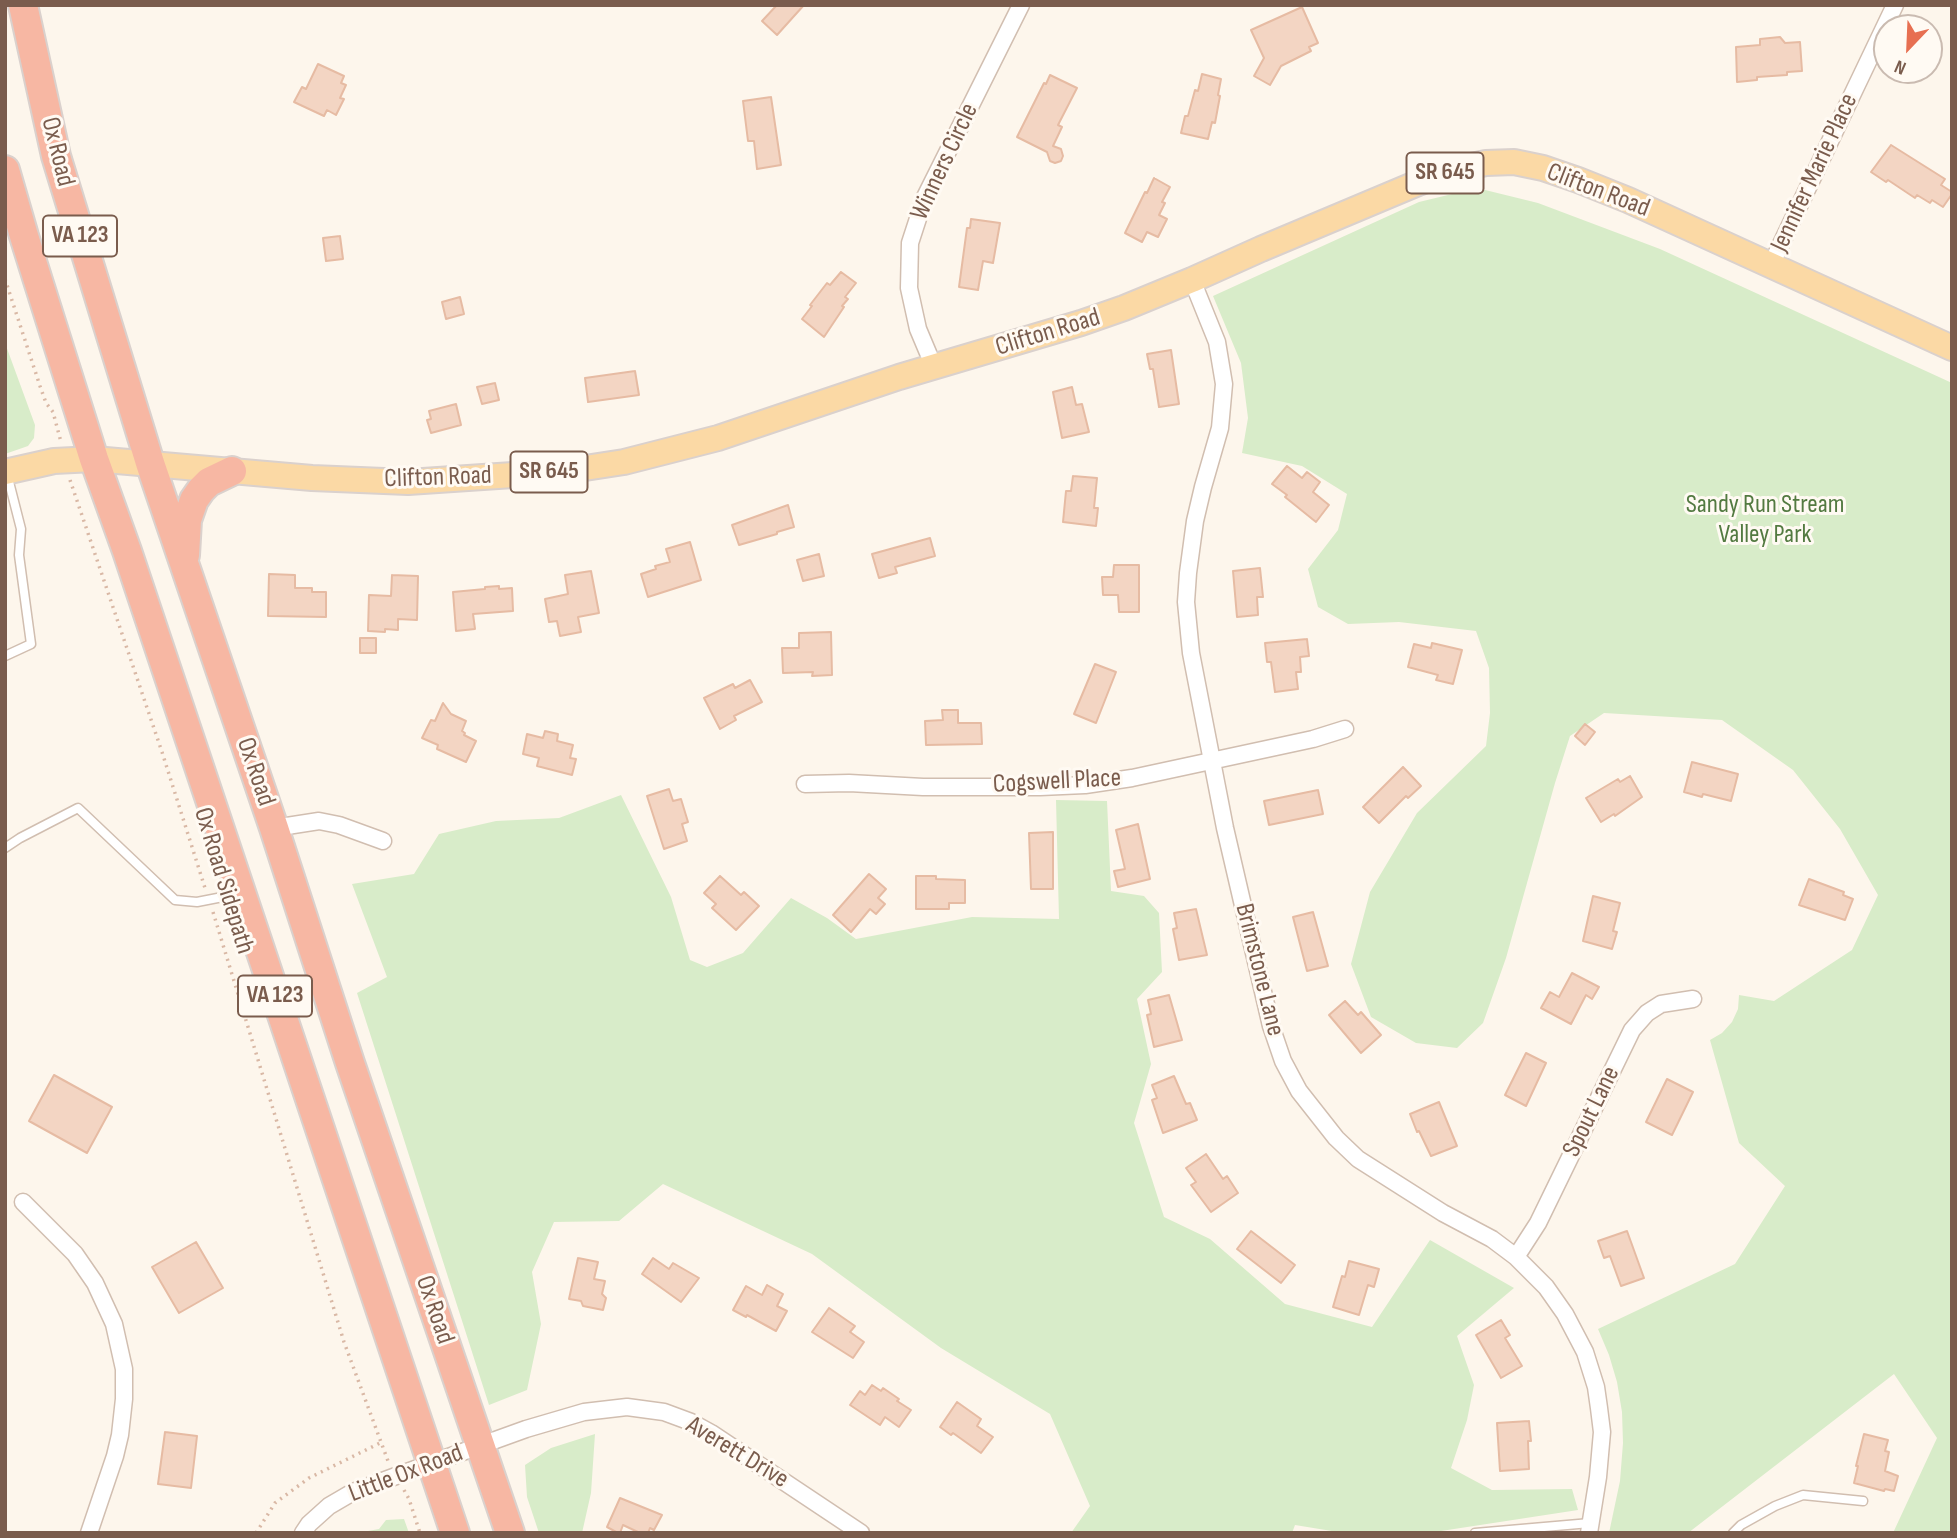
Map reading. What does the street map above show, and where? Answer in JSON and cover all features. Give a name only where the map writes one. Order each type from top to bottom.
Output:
[{"type":"highway","name":"Ox Road","points":[[23,5],[56,156],[150,463],[510,1533]]},
{"type":"highway","name":"Ox Road","points":[[5,170],[94,459],[455,1533]]},
{"type":"highway","points":[[186,571],[185,533],[194,500],[209,482],[232,471]]},
{"type":"main road","name":"Clifton Road","points":[[94,459],[312,478],[408,482],[572,470],[624,462],[682,448],[1081,323],[1192,280],[1418,183],[1457,169],[1486,163],[1514,162],[1578,180],[1628,200],[1952,348]]},
{"type":"main road","name":"SR 645","points":[[6,472],[54,461],[94,459]]},
{"type":"street","name":"Winners Circle","points":[[934,368],[918,329],[909,288],[910,243],[925,197],[1021,5]]},
{"type":"street","name":"Jennifer Marie Place","points":[[1771,265],[1895,5]]},
{"type":"street","name":"Brimstone Lane","points":[[1192,280],[1217,342],[1224,384],[1220,428],[1195,521],[1188,573],[1186,602],[1191,653],[1211,760],[1271,1026],[1283,1060],[1299,1091],[1329,1131],[1358,1159],[1443,1213],[1492,1239],[1516,1257],[1546,1287],[1565,1314],[1585,1352],[1596,1387],[1602,1432],[1590,1528]]},
{"type":"street","name":"Cogswell Place","points":[[806,784],[962,787],[1085,785],[1132,778],[1313,739],[1345,729]]},
{"type":"street","points":[[274,828],[319,821],[339,825],[383,841]]},
{"type":"street","name":"Spout Lane","points":[[1516,1257],[1538,1223],[1632,1030],[1647,1013],[1661,1004],[1693,999]]},
{"type":"street","points":[[23,1202],[75,1254],[95,1283],[114,1324],[124,1369],[120,1435],[89,1533]]},
{"type":"street","name":"Averett Drive","points":[[480,1446],[583,1412],[626,1408],[664,1412],[711,1433],[861,1533]]},
{"type":"street","name":"Little Ox Road","points":[[303,1533],[329,1506],[354,1492],[480,1446]]},
{"type":"lane","points":[[5,656],[31,644],[19,555],[21,529],[6,472]]},
{"type":"lane","points":[[5,848],[78,808],[175,900],[198,902],[241,893]]},
{"type":"lane","points":[[1733,1533],[1741,1525],[1775,1506],[1803,1495],[1863,1501]]},
{"type":"lane","points":[[1475,1533],[1590,1528]]},
{"type":"path","name":"Ox Road Sidepath","points":[[5,279],[46,403],[53,412],[72,488],[209,899],[344,1342],[380,1443],[409,1499],[420,1533]]},
{"type":"path","points":[[256,1533],[275,1503],[309,1478],[380,1443]]},
{"type":"green space","name":"Sandy Run Stream Valley Park","points":[[1477,188],[1538,203],[1660,249],[1952,383],[1952,1533],[1893,1533],[1937,1438],[1894,1374],[1688,1533],[1609,1533],[1620,1481],[1622,1412],[1617,1382],[1598,1329],[1735,1264],[1785,1186],[1739,1143],[1710,1040],[1722,1033],[1732,1022],[1738,1009],[1739,995],[1774,1001],[1852,950],[1878,895],[1840,829],[1793,770],[1722,720],[1604,713],[1570,736],[1506,958],[1483,1023],[1457,1048],[1416,1043],[1371,1017],[1351,964],[1370,892],[1417,813],[1486,746],[1490,713],[1489,668],[1476,631],[1399,622],[1348,624],[1318,607],[1308,569],[1338,530],[1347,494],[1302,466],[1242,453],[1248,418],[1241,363],[1213,296],[1419,202]]},
{"type":"green space","points":[[5,343],[35,425],[34,438],[28,446],[5,454]]},
{"type":"green space","points":[[621,795],[671,897],[690,960],[707,967],[743,953],[791,898],[827,918],[856,939],[972,917],[1059,919],[1056,800],[1107,801],[1111,891],[1144,896],[1159,913],[1162,972],[1137,999],[1151,1064],[1134,1123],[1164,1217],[1210,1239],[1285,1304],[1372,1327],[1430,1240],[1514,1288],[1457,1336],[1474,1385],[1467,1420],[1451,1468],[1492,1490],[1572,1489],[1578,1510],[1428,1533],[1344,1533],[1295,1525],[1292,1533],[1071,1533],[1090,1506],[1050,1414],[941,1348],[812,1254],[663,1184],[619,1221],[554,1222],[532,1272],[541,1324],[527,1390],[489,1405],[357,993],[387,977],[352,884],[414,874],[439,834],[496,821],[559,818]]},
{"type":"green space","points":[[595,1434],[591,1493],[582,1533],[539,1533],[527,1497],[525,1465],[551,1448]]},
{"type":"green space","points":[[404,1519],[409,1533],[357,1533],[379,1529],[386,1520]]},
{"type":"building","points":[[777,5],[804,5],[777,35],[762,21]]},
{"type":"building","points":[[1302,7],[1318,43],[1309,47],[1311,51],[1281,66],[1270,85],[1254,76],[1264,58],[1251,30]]},
{"type":"building","points":[[1780,37],[1785,43],[1800,42],[1802,71],[1737,82],[1736,47],[1760,45],[1760,39]]},
{"type":"building","points":[[318,64],[344,76],[341,83],[346,85],[340,98],[344,99],[336,115],[327,110],[324,116],[294,102],[302,87],[306,89]]},
{"type":"building","points":[[1202,74],[1221,79],[1215,123],[1212,122],[1208,139],[1181,133]]},
{"type":"building","points":[[1050,75],[1077,88],[1058,125],[1062,127],[1053,146],[1061,149],[1063,156],[1061,161],[1055,163],[1050,161],[1047,152],[1017,137]]},
{"type":"building","points":[[771,97],[781,165],[757,169],[754,141],[748,141],[743,101]]},
{"type":"building","points":[[1891,145],[1945,179],[1941,185],[1952,194],[1943,207],[1917,195],[1915,198],[1871,172]]},
{"type":"building","points":[[1154,178],[1170,187],[1159,215],[1167,219],[1158,237],[1147,232],[1142,242],[1125,233]]},
{"type":"building","points":[[971,219],[1000,223],[993,263],[983,261],[978,290],[959,287],[967,228],[970,228]]},
{"type":"building","points":[[340,236],[343,259],[326,261],[323,238]]},
{"type":"building","points":[[841,272],[856,283],[845,297],[848,299],[842,306],[844,307],[824,337],[802,319],[827,283],[830,285]]},
{"type":"building","points":[[460,297],[464,314],[446,319],[442,302]]},
{"type":"building","points":[[1171,350],[1179,404],[1159,407],[1153,369],[1150,369],[1147,354]]},
{"type":"building","points":[[635,371],[639,395],[588,402],[585,378]]},
{"type":"building","points":[[495,383],[499,400],[482,404],[477,387]]},
{"type":"building","points":[[1072,387],[1076,405],[1082,404],[1089,432],[1062,438],[1053,392]]},
{"type":"building","points":[[456,404],[461,425],[431,433],[427,420],[431,419],[429,411]]},
{"type":"building","points":[[1287,466],[1302,478],[1307,472],[1320,482],[1313,492],[1329,505],[1316,522],[1272,484]]},
{"type":"building","points":[[1073,476],[1097,478],[1094,508],[1098,508],[1096,526],[1063,522],[1066,491],[1071,491]]},
{"type":"building","points":[[788,505],[794,527],[739,545],[732,525]]},
{"type":"building","points":[[930,538],[935,556],[895,567],[897,573],[879,578],[872,554]]},
{"type":"building","points":[[690,542],[701,580],[648,597],[641,574],[670,562],[666,549]]},
{"type":"building","points":[[819,554],[824,576],[803,581],[797,560]]},
{"type":"building","points":[[1114,565],[1139,565],[1139,612],[1119,612],[1118,595],[1103,595],[1102,577],[1113,577]]},
{"type":"building","points":[[1260,568],[1263,597],[1257,597],[1258,615],[1237,617],[1233,571]]},
{"type":"building","points":[[591,571],[599,613],[578,617],[581,632],[560,636],[557,621],[549,622],[545,599],[568,594],[565,575]]},
{"type":"building","points":[[269,574],[295,575],[295,588],[312,588],[312,592],[326,592],[326,617],[268,616]]},
{"type":"building","points":[[392,575],[418,576],[417,620],[398,619],[398,630],[368,631],[369,595],[391,596]]},
{"type":"building","points":[[499,586],[499,589],[512,588],[513,611],[473,614],[475,629],[456,631],[453,592]]},
{"type":"building","points":[[831,632],[832,675],[812,676],[813,672],[783,673],[782,648],[799,648],[799,633]]},
{"type":"building","points":[[360,638],[376,638],[376,653],[360,653]]},
{"type":"building","points":[[1307,639],[1309,656],[1300,657],[1301,672],[1296,672],[1298,689],[1275,692],[1265,643]]},
{"type":"building","points":[[1432,643],[1462,650],[1453,684],[1436,680],[1438,675],[1408,667],[1414,644],[1431,648]]},
{"type":"building","points":[[1095,664],[1116,672],[1096,723],[1074,714]]},
{"type":"building","points":[[750,680],[762,702],[734,716],[736,720],[720,729],[704,698],[733,684],[735,688]]},
{"type":"building","points":[[443,703],[451,714],[466,721],[462,731],[464,735],[476,741],[466,762],[437,749],[438,745],[422,738],[431,720],[435,721]]},
{"type":"building","points":[[942,710],[958,710],[958,723],[981,723],[982,744],[926,745],[925,721],[943,720]]},
{"type":"building","points":[[1585,724],[1595,732],[1585,745],[1575,736]]},
{"type":"building","points":[[545,731],[558,734],[557,741],[573,745],[570,758],[576,759],[572,775],[537,766],[539,758],[523,754],[527,734],[543,738]]},
{"type":"building","points":[[1692,762],[1738,774],[1731,801],[1684,792]]},
{"type":"building","points":[[1403,767],[1421,786],[1408,798],[1406,796],[1379,823],[1363,807]]},
{"type":"building","points":[[1630,776],[1642,797],[1615,816],[1614,814],[1601,822],[1586,798],[1618,779],[1620,782]]},
{"type":"building","points":[[669,789],[673,801],[681,799],[688,822],[682,824],[687,841],[664,849],[647,796]]},
{"type":"building","points":[[1318,790],[1323,814],[1269,825],[1264,801]]},
{"type":"building","points":[[1138,824],[1150,879],[1118,887],[1114,871],[1125,869],[1116,830]]},
{"type":"building","points":[[1053,832],[1053,889],[1031,889],[1029,833]]},
{"type":"building","points":[[869,874],[886,889],[878,898],[885,904],[876,914],[870,909],[851,932],[833,915]]},
{"type":"building","points":[[720,876],[741,895],[744,892],[759,906],[736,930],[712,908],[716,904],[704,893]]},
{"type":"building","points":[[916,876],[965,880],[965,903],[949,903],[949,909],[916,909]]},
{"type":"building","points":[[1809,879],[1844,892],[1843,895],[1853,899],[1845,920],[1799,905]]},
{"type":"building","points":[[1593,896],[1620,903],[1612,949],[1583,941]]},
{"type":"building","points":[[1196,909],[1207,955],[1179,960],[1173,929],[1177,928],[1174,913]]},
{"type":"building","points":[[1313,912],[1328,966],[1307,971],[1293,917]]},
{"type":"building","points":[[1572,973],[1599,987],[1592,999],[1586,995],[1571,1024],[1541,1008],[1550,992],[1559,997]]},
{"type":"building","points":[[1169,995],[1182,1040],[1154,1047],[1147,1015],[1151,1014],[1148,1000]]},
{"type":"building","points":[[1345,1001],[1358,1015],[1361,1012],[1381,1035],[1361,1053],[1329,1015]]},
{"type":"building","points":[[1526,1053],[1546,1063],[1526,1106],[1505,1095]]},
{"type":"building","points":[[54,1075],[112,1107],[87,1153],[29,1121]]},
{"type":"building","points":[[1174,1076],[1186,1104],[1190,1103],[1197,1120],[1163,1133],[1152,1100],[1157,1098],[1152,1085]]},
{"type":"building","points":[[1667,1079],[1693,1092],[1672,1135],[1646,1122]]},
{"type":"building","points":[[1439,1102],[1457,1146],[1431,1156],[1410,1114]]},
{"type":"building","points":[[1206,1154],[1223,1179],[1227,1176],[1238,1193],[1211,1212],[1191,1185],[1196,1182],[1186,1168]]},
{"type":"building","points":[[1251,1231],[1295,1265],[1281,1283],[1237,1249]]},
{"type":"building","points":[[1627,1231],[1644,1278],[1621,1286],[1610,1256],[1604,1258],[1598,1241]]},
{"type":"building","points":[[196,1242],[223,1288],[179,1313],[152,1267]]},
{"type":"building","points":[[578,1258],[598,1262],[594,1279],[605,1281],[602,1294],[606,1298],[603,1310],[583,1306],[581,1301],[569,1299]]},
{"type":"building","points":[[653,1258],[669,1269],[673,1263],[699,1278],[681,1302],[642,1274]]},
{"type":"building","points":[[1349,1261],[1379,1269],[1374,1287],[1368,1285],[1359,1315],[1333,1307]]},
{"type":"building","points":[[767,1285],[783,1294],[777,1306],[787,1311],[776,1331],[733,1310],[746,1286],[762,1295]]},
{"type":"building","points":[[829,1308],[855,1326],[850,1332],[864,1342],[853,1358],[812,1332]]},
{"type":"building","points":[[1501,1320],[1510,1335],[1505,1338],[1522,1366],[1501,1378],[1476,1335]]},
{"type":"building","points":[[872,1385],[881,1391],[883,1388],[911,1410],[899,1427],[885,1417],[880,1425],[850,1405],[860,1391],[865,1395]]},
{"type":"building","points":[[957,1402],[981,1419],[977,1426],[993,1437],[981,1453],[940,1427]]},
{"type":"building","points":[[1529,1421],[1529,1469],[1500,1471],[1497,1423]]},
{"type":"building","points":[[165,1432],[197,1436],[191,1488],[158,1484]]},
{"type":"building","points":[[1864,1434],[1888,1440],[1885,1451],[1889,1452],[1885,1471],[1898,1476],[1894,1491],[1854,1483]]},
{"type":"building","points":[[620,1498],[662,1515],[654,1530],[650,1528],[648,1533],[640,1533],[623,1525],[618,1533],[607,1527]]}]
